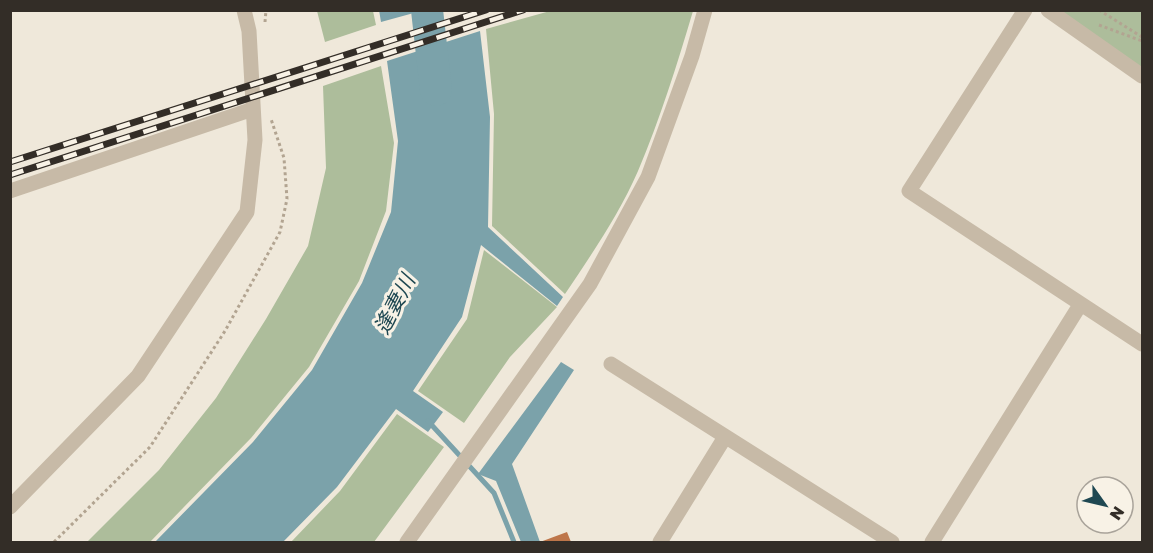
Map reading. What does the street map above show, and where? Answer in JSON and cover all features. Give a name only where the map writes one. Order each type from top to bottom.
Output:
[{"type":"street","points":[[10,507],[138,376],[181,316],[247,212],[255,140],[249,31],[244,10]]},
{"type":"street","points":[[407,543],[590,284],[648,177],[692,56],[705,10]]},
{"type":"street","points":[[1025,10],[909,191],[1080,305],[1143,344]]},
{"type":"street","points":[[1048,10],[1143,76]]},
{"type":"street","points":[[10,191],[253,109]]},
{"type":"street","points":[[932,543],[1080,305]]},
{"type":"street","points":[[611,364],[892,543]]},
{"type":"street","points":[[660,543],[725,437]]},
{"type":"path","points":[[1099,10],[1143,39]]},
{"type":"path","points":[[1091,22],[1143,39]]},
{"type":"path","points":[[54,543],[150,447],[225,331],[280,232],[287,199],[284,158],[270,117]]},
{"type":"green space","points":[[317,11],[373,11],[376,25],[325,42]]},
{"type":"green space","points":[[550,11],[693,11],[668,92],[638,171],[595,250],[565,294],[492,226],[494,114],[486,29]]},
{"type":"green space","points":[[1057,11],[1142,11],[1142,69]]},
{"type":"green space","points":[[381,66],[394,143],[386,211],[359,281],[309,367],[251,438],[150,542],[87,542],[159,470],[216,398],[266,319],[308,246],[326,168],[323,86]]},
{"type":"green space","points":[[484,250],[557,307],[510,357],[464,423],[418,391],[467,319]]},
{"type":"green space","points":[[397,414],[444,447],[374,542],[291,542],[340,491]]},
{"type":"water","points":[[379,10],[421,10],[421,11],[381,22]]},
{"type":"water","points":[[480,31],[490,117],[488,227],[563,297],[557,306],[481,245],[462,317],[413,391],[443,412],[428,432],[396,409],[337,487],[283,542],[155,542],[253,442],[312,370],[362,283],[391,212],[398,141],[387,61]]},
{"type":"water","points":[[561,362],[574,370],[512,464],[540,542],[521,542],[496,481],[478,474]]},
{"type":"building","points":[[567,532],[571,542],[540,542]]},
{"type":"waterway","name":"逢妻川","points":[[427,10],[436,90]]},
{"type":"waterway","points":[[428,421],[494,493],[514,542]]},
{"type":"railway","points":[[10,162],[486,10]]},
{"type":"railway","points":[[10,175],[523,10]]}]
